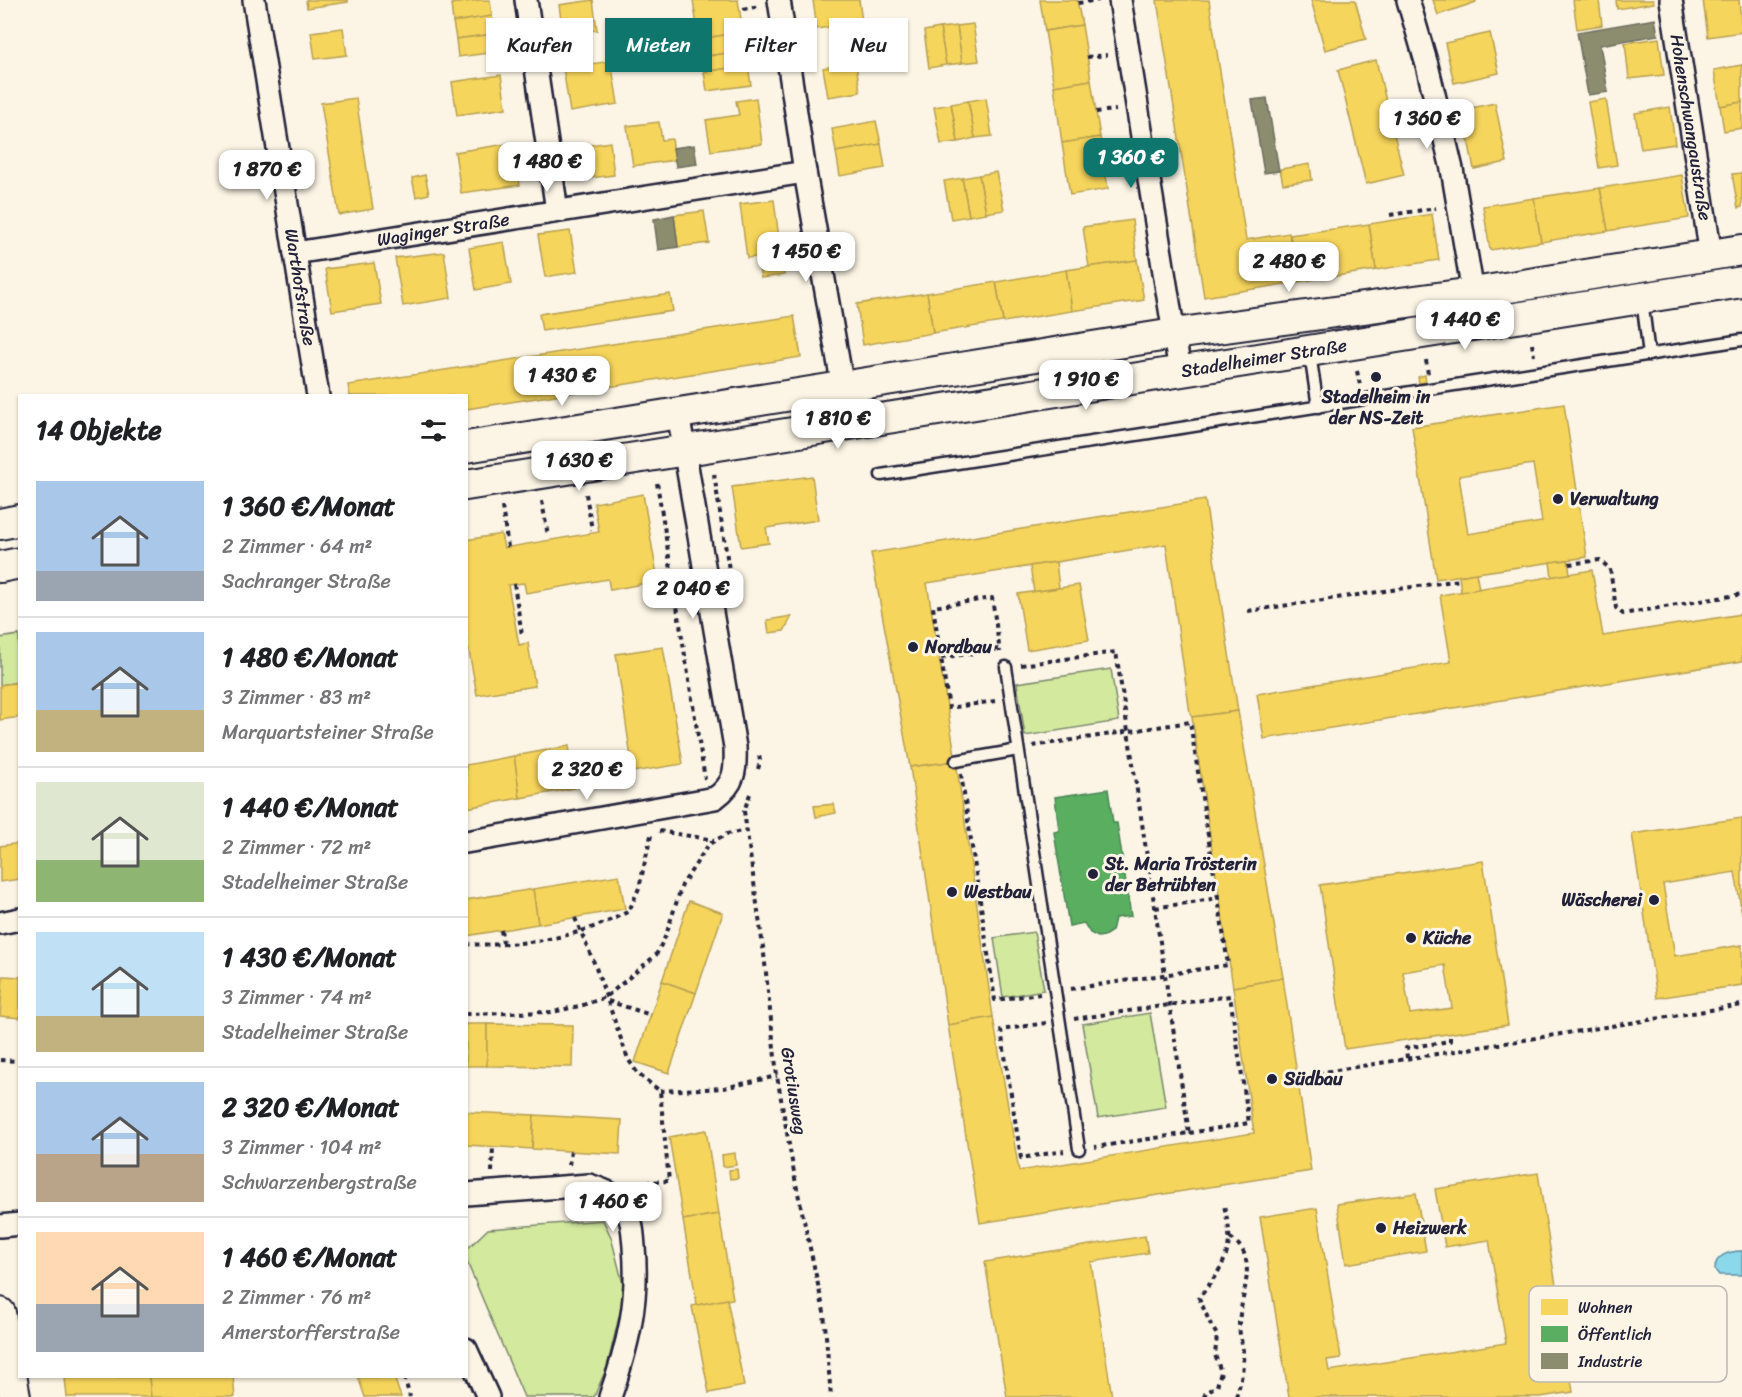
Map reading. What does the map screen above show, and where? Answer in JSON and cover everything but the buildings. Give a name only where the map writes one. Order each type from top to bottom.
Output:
[{"type":"main road","name":"Stadelheimer Straße","points":[[468,447],[1174,334],[1473,293],[1742,250]]},
{"type":"main road","name":"Stadelheimer Straße","points":[[468,485],[1742,282]]},
{"type":"main road","points":[[0,524],[18,520]]},
{"type":"main road","points":[[0,1313],[15,1397]]},
{"type":"street","name":"Warthofstraße","points":[[254,0],[318,394]]},
{"type":"street","points":[[526,0],[557,211]]},
{"type":"street","points":[[779,0],[805,172],[843,388]]},
{"type":"street","points":[[1120,0],[1180,371]]},
{"type":"street","points":[[1408,0],[1427,64],[1458,204],[1473,293]]},
{"type":"street","name":"Hohenschwangaustraße","points":[[1671,0],[1711,255]]},
{"type":"street","name":"Waginger Straße","points":[[295,253],[805,172]]},
{"type":"street","points":[[468,842],[653,820],[715,798],[726,790],[731,781],[736,765],[735,747],[678,413]]},
{"type":"street","points":[[0,923],[18,919]]},
{"type":"street","points":[[468,1194],[589,1185],[604,1190],[623,1204],[630,1219],[633,1234],[637,1277],[628,1338],[610,1397]]},
{"type":"street","points":[[0,1226],[18,1224]]},
{"type":"street","points":[[468,1353],[488,1397]]},
{"type":"lane","points":[[1642,298],[1650,355]]},
{"type":"lane","points":[[881,475],[1742,340]]},
{"type":"lane","points":[[1310,351],[1318,407]]},
{"type":"lane","points":[[1006,667],[1079,1149]]},
{"type":"lane","points":[[957,760],[1018,750]]},
{"type":"path","points":[[1078,3],[1099,0]]},
{"type":"path","points":[[1087,57],[1110,54]]},
{"type":"path","points":[[1096,112],[1119,110]]},
{"type":"path","points":[[1104,167],[1128,165]]},
{"type":"path","points":[[1390,215],[1458,204]]},
{"type":"path","points":[[657,483],[705,778],[715,798]]},
{"type":"path","points":[[586,494],[592,530]]},
{"type":"path","points":[[542,501],[548,536]]},
{"type":"path","points":[[502,507],[508,547]]},
{"type":"path","points":[[1569,564],[1600,560],[1610,569],[1616,608],[1623,614],[1742,594]]},
{"type":"path","points":[[1248,610],[1460,580]]},
{"type":"path","points":[[514,584],[522,635]]},
{"type":"path","points":[[1010,698],[950,708],[933,607],[992,598],[999,649],[1006,667],[1116,652],[1189,1133]]},
{"type":"path","points":[[941,658],[999,649]]},
{"type":"path","points":[[957,760],[995,1000],[1228,965],[1190,722],[1048,743],[1018,750]]},
{"type":"path","name":"Grotiusweg","points":[[752,789],[744,811],[764,954],[777,1076],[796,1184],[824,1312],[831,1397]]},
{"type":"path","points":[[468,944],[556,938],[579,932],[628,911],[639,888],[653,820],[715,840]]},
{"type":"path","points":[[468,1014],[553,1012],[607,999],[656,955],[666,935],[682,885],[709,844],[727,834],[747,830]]},
{"type":"path","points":[[1154,908],[1218,898]]},
{"type":"path","points":[[575,918],[579,932],[595,965],[628,1059],[638,1074],[660,1091],[724,1088],[777,1076]]},
{"type":"path","points":[[501,930],[503,943]]},
{"type":"path","points":[[1230,996],[1249,1123],[1021,1158],[1001,1030],[1059,1021],[1230,996]]},
{"type":"path","points":[[607,999],[651,1015]]},
{"type":"path","points":[[1318,1073],[1742,1005]]},
{"type":"path","points":[[1407,1058],[1406,1048],[1450,1041],[1450,1034]]},
{"type":"path","points":[[0,1060],[18,1061]]},
{"type":"path","points":[[623,1204],[649,1182],[669,1181],[660,1091]]},
{"type":"path","points":[[1204,1397],[1206,1392],[1217,1386],[1221,1372],[1215,1355],[1217,1335],[1199,1298],[1217,1274],[1230,1238],[1224,1205]]},
{"type":"path","points":[[1230,1238],[1243,1251],[1246,1268],[1246,1288],[1239,1323],[1242,1367],[1236,1397]]},
{"type":"path","points":[[404,1378],[410,1397]]},
{"type":"green space","points":[[18,635],[18,682],[0,685],[0,638]]},
{"type":"green space","points":[[1111,669],[1119,721],[1025,736],[1017,683]]},
{"type":"green space","points":[[1034,932],[1044,990],[1003,997],[994,938]]},
{"type":"green space","points":[[1150,1013],[1166,1107],[1098,1118],[1082,1024]]},
{"type":"green space","points":[[603,1220],[611,1237],[625,1292],[607,1367],[594,1397],[524,1397],[468,1264],[468,1248],[488,1229]]},
{"type":"water","points":[[1742,1251],[1742,1275],[1719,1275],[1715,1270],[1715,1265],[1720,1257]]},
{"type":"place","name":"Stadelheim in der NS-Zeit","points":[[1376,377]]},
{"type":"place","name":"Verwaltung","points":[[1558,499]]},
{"type":"place","name":"Nordbau","points":[[913,647]]},
{"type":"place","name":"St. Maria Trösterin der Betrübten","points":[[1093,874]]},
{"type":"place","name":"Westbau","points":[[952,892]]},
{"type":"place","name":"Wäscherei","points":[[1654,900]]},
{"type":"place","name":"Küche","points":[[1411,938]]},
{"type":"place","name":"Südbau","points":[[1272,1079]]},
{"type":"place","name":"Heizwerk","points":[[1381,1228]]}]
